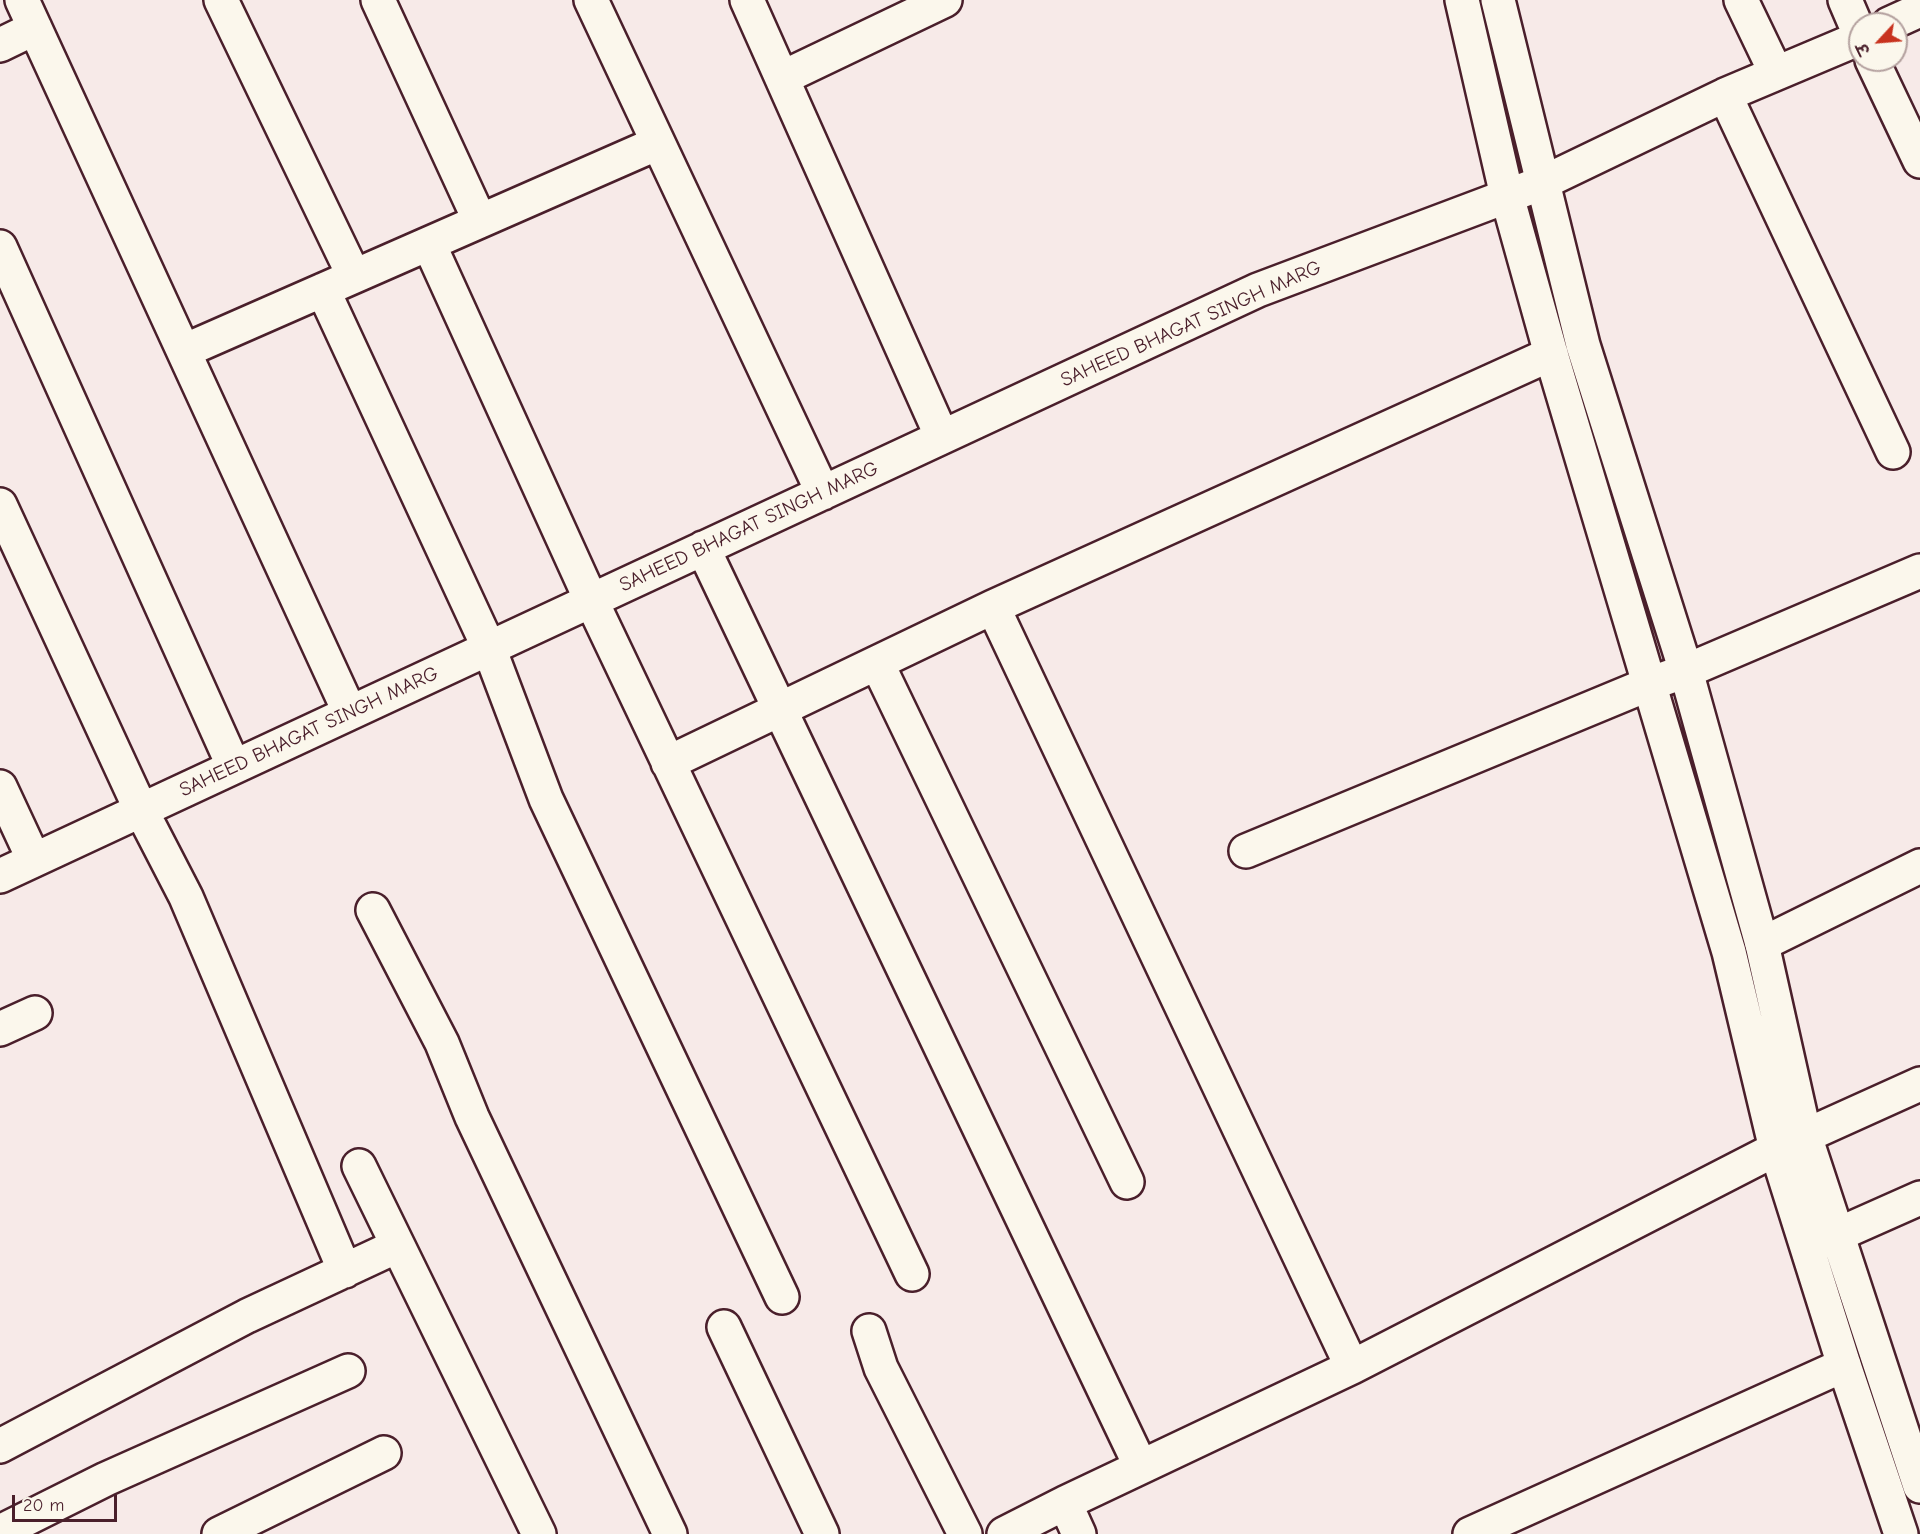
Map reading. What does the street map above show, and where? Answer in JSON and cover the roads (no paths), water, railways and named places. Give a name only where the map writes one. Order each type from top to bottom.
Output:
[{"type":"street","points":[[221,0],[354,276]]},
{"type":"street","points":[[378,0],[480,221]]},
{"type":"street","points":[[591,0],[823,493]]},
{"type":"street","points":[[747,0],[942,437]]},
{"type":"street","points":[[782,78],[945,0]]},
{"type":"street","points":[[1462,0],[1507,196],[1551,354],[1729,952],[1776,1149],[1806,1249],[1900,1534]]},
{"type":"street","points":[[1498,0],[1583,345],[1686,671],[1762,944],[1805,1136],[1920,1486]]},
{"type":"street","points":[[1742,0],[1776,73]]},
{"type":"street","points":[[0,45],[29,14],[350,713]]},
{"type":"street","name":"SAHEED BHAGAT SINGH MARG","points":[[0,876],[1258,290],[1542,183],[1725,95],[1848,41]]},
{"type":"street","points":[[1878,72],[1920,161]]},
{"type":"street","points":[[1725,95],[1893,453]]},
{"type":"street","points":[[184,351],[658,143]]},
{"type":"street","points":[[429,244],[591,600],[912,1274]]},
{"type":"street","points":[[0,247],[234,767]]},
{"type":"street","points":[[323,290],[489,648],[546,799],[782,1297]]},
{"type":"street","points":[[669,763],[993,607],[1551,354]]},
{"type":"street","points":[[0,505],[141,810],[186,897],[345,1271]]},
{"type":"street","points":[[703,548],[1142,1467]]},
{"type":"street","points":[[1246,851],[1649,684],[1686,671],[1920,571]]},
{"type":"street","points":[[993,607],[1352,1367]]},
{"type":"street","points":[[877,663],[1127,1182]]},
{"type":"street","points":[[0,787],[34,860]]},
{"type":"street","points":[[1762,944],[1920,866]]},
{"type":"street","points":[[373,910],[442,1043],[472,1117],[670,1534]]},
{"type":"street","points":[[0,1029],[35,1013]]},
{"type":"street","points":[[1004,1534],[1352,1367],[1776,1149],[1920,1084]]},
{"type":"street","points":[[358,1166],[539,1534]]},
{"type":"street","points":[[1806,1249],[1920,1198]]},
{"type":"street","points":[[0,1446],[247,1316],[398,1246]]},
{"type":"street","points":[[724,1327],[822,1534]]},
{"type":"street","points":[[869,1331],[881,1368],[965,1534]]},
{"type":"street","points":[[1470,1534],[1844,1365]]},
{"type":"street","points":[[3,1528],[106,1479],[348,1371]]},
{"type":"street","points":[[219,1534],[261,1525],[384,1453]]},
{"type":"street","points":[[1065,1503],[1079,1534]]}]
